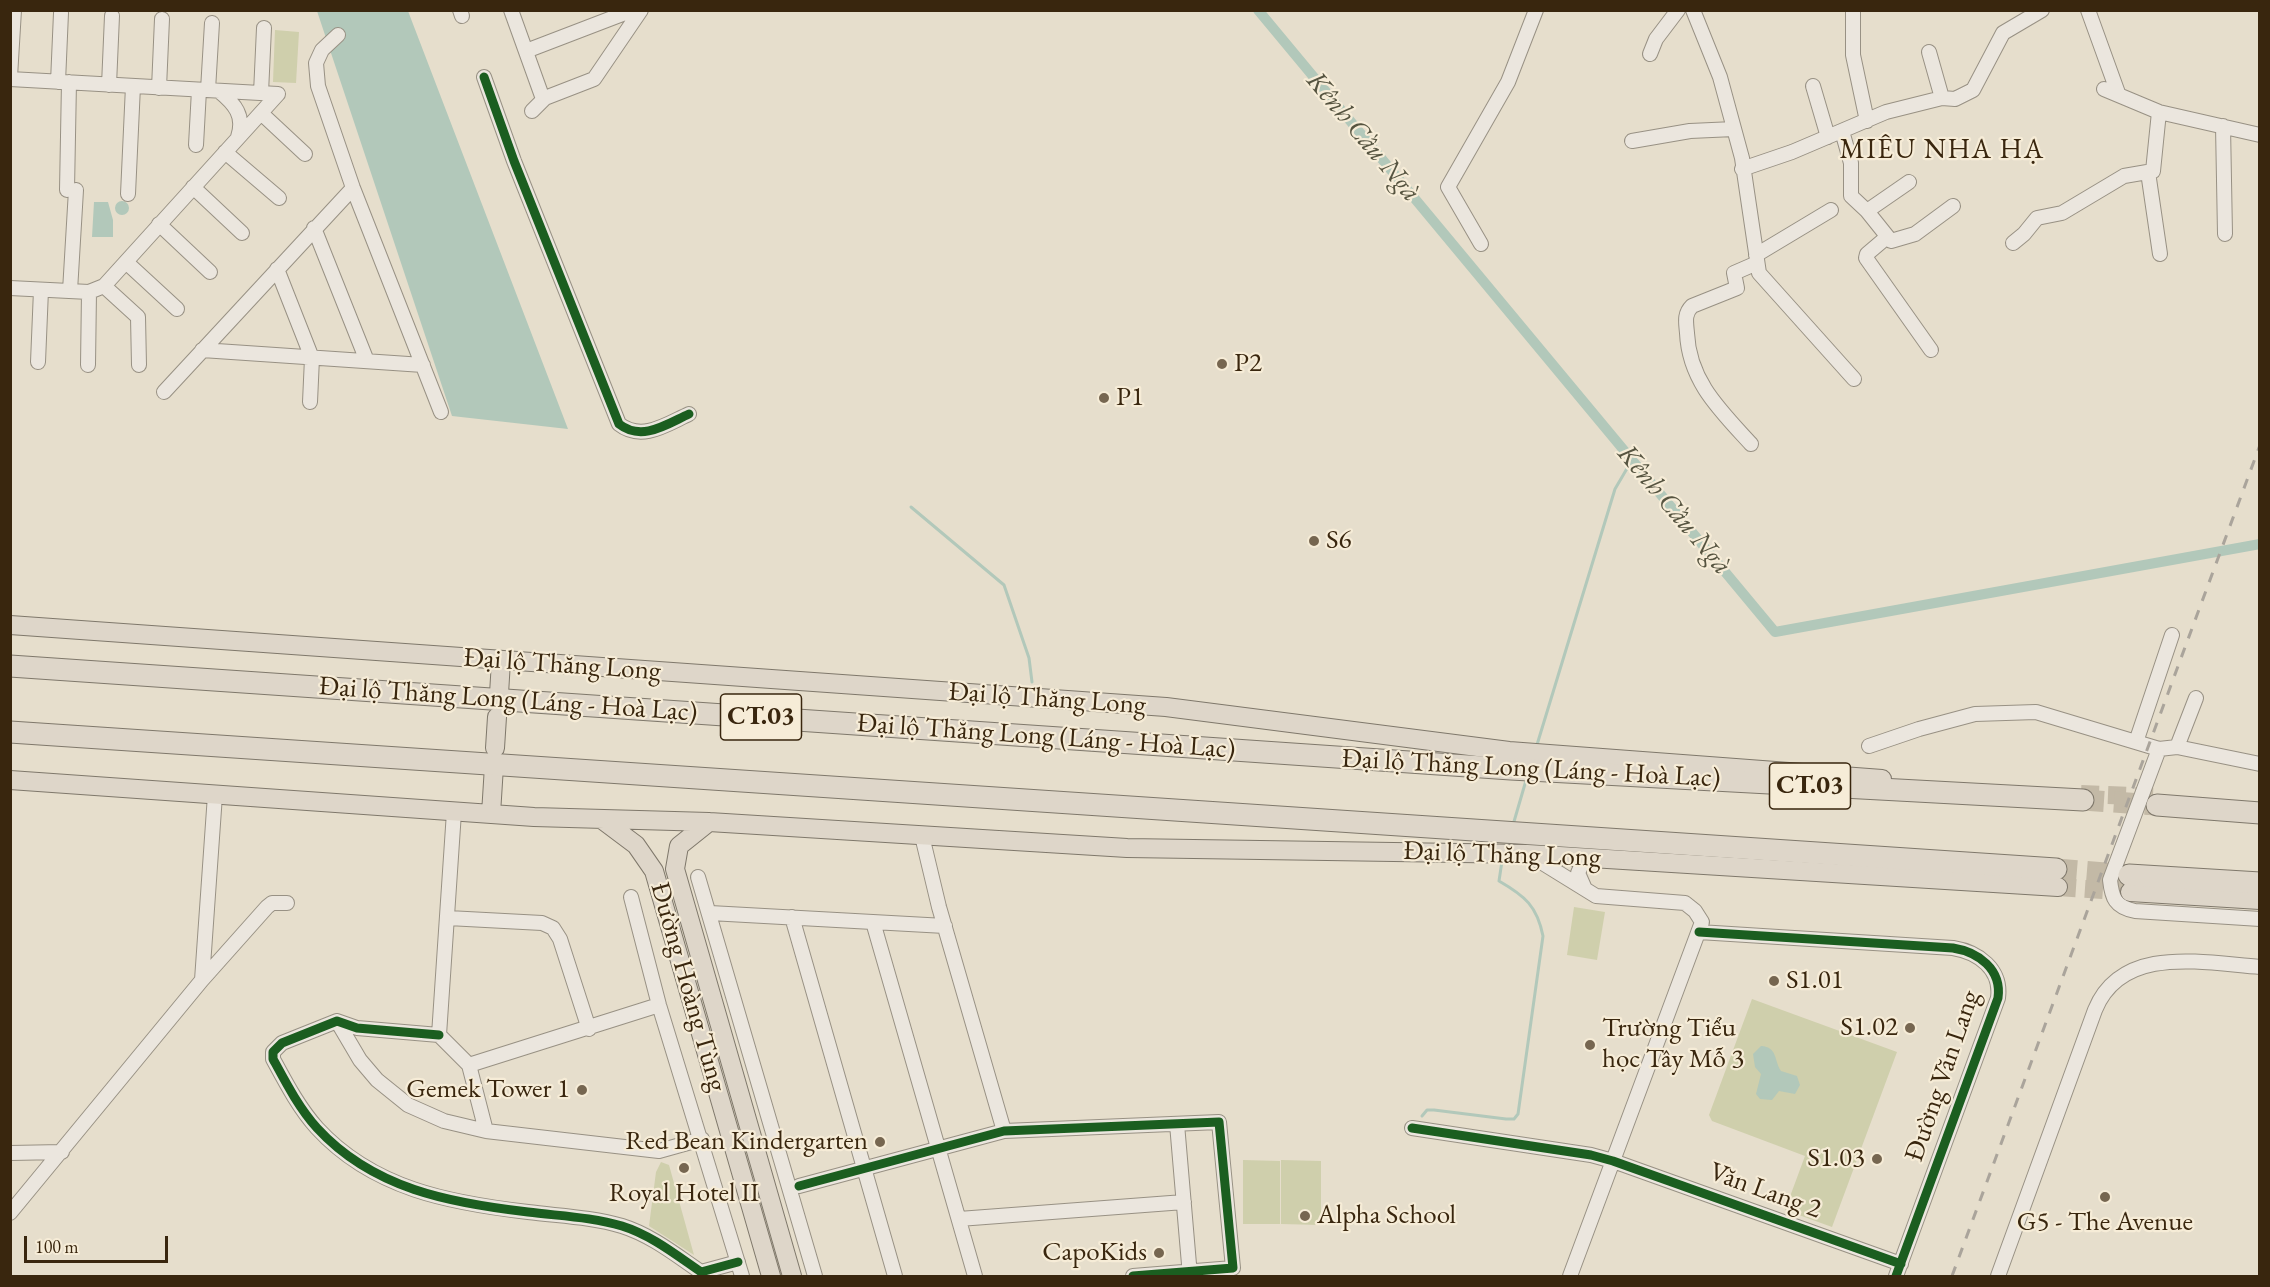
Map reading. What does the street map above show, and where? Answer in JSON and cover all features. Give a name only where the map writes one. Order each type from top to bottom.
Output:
[{"type":"highway","name":"Đại lộ Thăng Long (Láng - Hoà Lạc)","points":[[10,666],[1510,760],[1538,771],[2082,797]]},
{"type":"highway","name":"CT.03","points":[[10,732],[1517,833],[2057,878]]},
{"type":"highway","points":[[2157,801],[2259,813]]},
{"type":"highway","points":[[2129,883],[2259,883]]},
{"type":"main road","name":"Đại lộ Thăng Long","points":[[10,625],[1172,707],[1510,760],[1558,756],[2082,797]]},
{"type":"main road","points":[[499,694],[501,661]]},
{"type":"main road","points":[[495,748],[497,717]]},
{"type":"main road","points":[[491,814],[494,766]]},
{"type":"main road","name":"Đại lộ Thăng Long","points":[[10,780],[454,812],[604,820],[709,822],[1127,848],[1525,854],[2057,878]]},
{"type":"main road","points":[[2157,801],[2259,804]]},
{"type":"main road","name":"Đường Hoàng Tùng","points":[[604,820],[636,845],[654,871],[771,1276]]},
{"type":"main road","name":"Đường Hoàng Tùng","points":[[709,822],[679,846],[675,869],[792,1276]]},
{"type":"main road","points":[[2129,883],[2259,900]]},
{"type":"street","points":[[10,288],[89,292],[104,286],[278,94],[10,78],[14,10]]},
{"type":"street","points":[[511,10],[543,99]]},
{"type":"street","points":[[526,51],[633,10]]},
{"type":"street","points":[[532,111],[543,99],[594,79],[641,10]]},
{"type":"street","points":[[1481,244],[1448,188],[1508,82],[1536,10]]},
{"type":"street","points":[[1650,54],[1656,39],[1678,10]]},
{"type":"street","points":[[1693,10],[1720,77],[1734,129],[1759,273],[1854,379]]},
{"type":"street","points":[[1742,169],[1887,112],[1942,98],[1955,99],[1973,90],[2002,33],[2042,10]]},
{"type":"street","points":[[2088,10],[2111,91],[2159,112],[2259,135]]},
{"type":"street","points":[[1853,12],[1853,55],[1867,121]]},
{"type":"street","points":[[61,13],[63,82],[72,190],[70,291]]},
{"type":"street","points":[[109,85],[112,16]]},
{"type":"street","points":[[159,87],[162,19]]},
{"type":"street","points":[[196,145],[209,90],[212,22]]},
{"type":"street","points":[[261,93],[264,28]]},
{"type":"street","points":[[338,35],[322,50],[315,71],[353,188],[441,412]]},
{"type":"street","points":[[1929,52],[1942,98]]},
{"type":"street","points":[[484,78],[615,419],[624,428],[645,432],[689,414]]},
{"type":"street","points":[[128,194],[133,86]]},
{"type":"street","points":[[1813,86],[1828,137]]},
{"type":"street","points":[[209,90],[236,106],[240,115],[238,135],[229,148]]},
{"type":"street","points":[[2013,243],[2037,218],[2062,213],[2124,176],[2153,171],[2159,112]]},
{"type":"street","points":[[261,113],[305,154]]},
{"type":"street","points":[[2223,126],[2225,234]]},
{"type":"street","points":[[1632,141],[1690,131],[1734,129]]},
{"type":"street","points":[[1842,131],[1851,163],[1851,196],[1867,211],[1891,241],[1915,234],[1953,206]]},
{"type":"street","points":[[229,148],[279,198]]},
{"type":"street","points":[[2148,172],[2160,254]]},
{"type":"street","points":[[1867,211],[1909,182]]},
{"type":"street","points":[[193,187],[242,233]]},
{"type":"street","points":[[164,392],[353,188]]},
{"type":"street","points":[[1751,444],[1711,399],[1697,378],[1688,351],[1686,319],[1692,306],[1737,288],[1734,273],[1831,210]]},
{"type":"street","points":[[159,224],[210,272]]},
{"type":"street","points":[[314,228],[367,362]]},
{"type":"street","points":[[1887,237],[1867,254],[1866,258],[1931,350]]},
{"type":"street","points":[[126,262],[177,309]]},
{"type":"street","points":[[277,269],[312,358],[310,402]]},
{"type":"street","points":[[104,286],[138,317],[139,365]]},
{"type":"street","points":[[38,362],[41,290]]},
{"type":"street","points":[[88,365],[89,292]]},
{"type":"street","points":[[202,350],[423,365]]},
{"type":"street","points":[[2136,742],[2172,635]]},
{"type":"street","points":[[2177,747],[2196,698]]},
{"type":"street","points":[[1869,746],[1919,729],[1975,714],[2036,712],[2159,749],[2177,747],[2259,764]]},
{"type":"street","points":[[2159,749],[2110,880],[2111,897],[2117,904],[2135,911],[2259,919]]},
{"type":"street","points":[[202,980],[215,795]]},
{"type":"street","points":[[439,1035],[454,812]]},
{"type":"street","points":[[922,836],[945,926],[1004,1131]]},
{"type":"street","points":[[1525,854],[1586,891],[1610,898],[1685,903],[1702,922],[1570,1276]]},
{"type":"street","points":[[1585,857],[1578,873],[1586,891]]},
{"type":"street","points":[[698,877],[815,1276]]},
{"type":"street","points":[[631,897],[659,1005],[702,1139],[742,1276]]},
{"type":"street","points":[[10,1212],[62,1152],[202,980],[272,903],[287,903]]},
{"type":"street","points":[[710,912],[945,926]]},
{"type":"street","points":[[792,917],[895,1276]]},
{"type":"street","points":[[448,918],[542,923],[554,928],[561,939],[590,1029]]},
{"type":"street","points":[[873,922],[975,1276]]},
{"type":"street","name":"Đường Văn Lang","points":[[1699,932],[1953,948],[1976,954],[1989,966],[1996,980],[1998,998],[1899,1270]]},
{"type":"street","points":[[1998,1276],[2095,1010],[2108,988],[2131,972],[2158,962],[2259,967]]},
{"type":"street","points":[[469,1065],[590,1029],[659,1005]]},
{"type":"street","points":[[337,1021],[369,1072],[395,1095],[425,1114],[486,1131],[659,1151],[702,1139]]},
{"type":"street","points":[[486,1131],[469,1065],[439,1035],[357,1028],[337,1021],[282,1043],[273,1052],[273,1059],[303,1110],[317,1128],[368,1169],[403,1187],[447,1200],[622,1226],[656,1242],[701,1272],[738,1262]]},
{"type":"street","points":[[799,1186],[1004,1131],[1219,1122],[1233,1268],[1190,1274],[1133,1276]]},
{"type":"street","points":[[1177,1124],[1190,1274]]},
{"type":"street","name":"Văn Lang 2","points":[[1412,1128],[1591,1155],[1613,1161],[1899,1270]]},
{"type":"street","points":[[10,1153],[62,1152]]},
{"type":"street","points":[[959,1219],[1184,1202]]},
{"type":"shaded area","points":[[317,11],[408,11],[568,429],[452,416]]},
{"type":"shaded area","points":[[275,30],[299,32],[296,83],[273,82]]},
{"type":"shaded area","points":[[122,201],[127,203],[129,208],[127,213],[122,215],[117,213],[115,208],[117,203]]},
{"type":"shaded area","points":[[94,202],[108,202],[113,220],[113,237],[92,237]]},
{"type":"shaded area","points":[[1574,907],[1605,912],[1597,960],[1567,955]]},
{"type":"shaded area","points":[[1752,999],[1897,1052],[1832,1227],[1785,1210],[1805,1156],[1712,1121],[1709,1115]]},
{"type":"shaded area","points":[[1761,1046],[1773,1052],[1781,1071],[1797,1076],[1800,1085],[1795,1094],[1779,1091],[1772,1100],[1760,1099],[1756,1094],[1761,1074],[1755,1067],[1753,1054]]},
{"type":"shaded area","points":[[1243,1160],[1280,1161],[1280,1224],[1243,1224]]},
{"type":"shaded area","points":[[1281,1160],[1321,1161],[1321,1225],[1281,1224]]},
{"type":"shaded area","points":[[661,1162],[669,1165],[694,1255],[649,1226],[656,1172]]},
{"type":"waterway","name":"Kênh Cầu Ngà","points":[[1258,10],[1775,632],[2260,544]]},
{"type":"waterway","points":[[1536,748],[1615,489],[1632,460]]},
{"type":"waterway","points":[[911,507],[1004,585],[1029,658],[1032,682]]},
{"type":"waterway","points":[[1513,825],[1527,777]]},
{"type":"waterway","points":[[1422,1116],[1427,1110],[1506,1119],[1514,1119],[1518,1114],[1543,936],[1533,909],[1523,897],[1499,881],[1502,861]]},
{"type":"tunnel","points":[[2081,794],[2157,797]]},
{"type":"tunnel","points":[[2083,800],[2157,805]]},
{"type":"tunnel","points":[[2056,869],[2129,875]]},
{"type":"tunnel","points":[[2058,887],[2130,892]]},
{"type":"railway","points":[[1952,1276],[2260,445]]},
{"type":"cycle path","points":[[484,77],[514,161],[619,424],[637,431],[654,430],[689,414]]},
{"type":"cycle path","points":[[1699,932],[1953,948],[1971,953],[1992,970],[1998,988],[1998,998],[1896,1276]]},
{"type":"cycle path","points":[[439,1035],[357,1028],[337,1021],[282,1043],[273,1052],[273,1059],[299,1104],[317,1128],[339,1149],[363,1166],[388,1179],[414,1190],[470,1204],[587,1219],[622,1226],[653,1240],[701,1272],[738,1262]]},
{"type":"cycle path","points":[[799,1186],[1004,1131],[1219,1122],[1233,1268],[1133,1276]]},
{"type":"cycle path","points":[[1412,1128],[1591,1155],[1613,1161],[1901,1264]]},
{"type":"place","name":"P2","points":[[1222,364]]},
{"type":"place","name":"P1","points":[[1104,398]]},
{"type":"place","name":"S6","points":[[1314,541]]},
{"type":"place","name":"S1.01","points":[[1774,981]]},
{"type":"place","name":"S1.02","points":[[1910,1028]]},
{"type":"place","name":"Trường Tiểu học Tây Mỗ 3","points":[[1590,1045]]},
{"type":"place","name":"Gemek Tower 1","points":[[582,1090]]},
{"type":"place","name":"Red Bean Kindergarten","points":[[880,1142]]},
{"type":"place","name":"S1.03","points":[[1877,1159]]},
{"type":"place","name":"Royal Hotel II","points":[[684,1168]]},
{"type":"place","name":"G5 - The Avenue","points":[[2105,1197]]},
{"type":"place","name":"Alpha School","points":[[1305,1216]]},
{"type":"place","name":"CapoKids","points":[[1159,1253]]},
{"type":"district","name":"MIÊU NHA HẠ","points":[[1942,150]]}]
